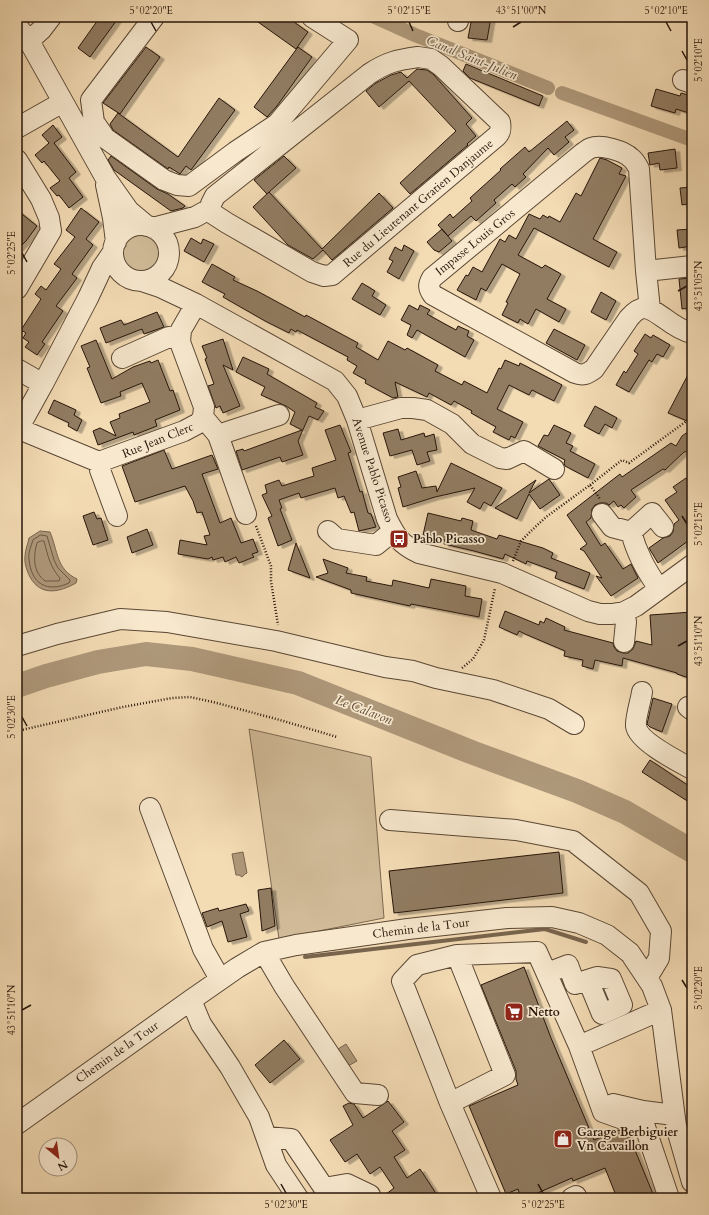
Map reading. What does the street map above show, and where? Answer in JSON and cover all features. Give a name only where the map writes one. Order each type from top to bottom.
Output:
[{"type":"street","points":[[51,17],[42,30],[23,34],[63,102],[104,177],[128,210],[163,236],[169,282],[178,295]]},
{"type":"street","points":[[154,17],[91,100],[94,122],[105,138],[164,180],[177,185],[189,186],[234,152],[277,124],[348,40],[312,17]]},
{"type":"street","name":"Rue du Lieutenant Gratien Danjaume","points":[[418,57],[431,59],[441,66],[500,122],[500,132],[497,136],[332,275],[324,276],[312,272],[227,223],[202,214],[211,204],[215,196],[369,74],[382,65],[399,59],[418,57]]},
{"type":"street","points":[[17,128],[63,102]]},
{"type":"street","name":"Impasse Louis Gros","points":[[592,147],[609,148],[630,157],[639,169],[650,309],[643,308],[634,312],[594,369],[587,374],[580,375],[433,295],[428,289],[428,283],[432,278],[583,153],[592,147]]},
{"type":"street","points":[[17,160],[40,199],[49,218],[51,231],[17,290]]},
{"type":"street","points":[[104,177],[113,218],[115,247],[114,260],[117,268],[122,274],[135,280]]},
{"type":"street","points":[[117,516],[100,470],[99,462],[18,430],[88,298],[102,268],[125,231],[132,227],[150,227],[202,214]]},
{"type":"street","points":[[88,298],[103,284],[155,277],[167,258],[202,214]]},
{"type":"street","points":[[646,271],[692,266]]},
{"type":"street","name":"Avenue Pablo Picasso","points":[[135,280],[160,287],[196,304],[335,381],[347,396],[357,420],[387,519],[393,530],[407,547],[419,553],[502,573],[588,611],[600,614],[624,612],[636,606],[692,565]]},
{"type":"street","points":[[122,358],[169,337],[180,335],[181,330],[196,304]]},
{"type":"street","points":[[650,309],[687,332],[692,333]]},
{"type":"street","name":"Rue Jean Clerc","points":[[99,462],[184,431],[199,423],[203,417],[204,407],[180,342],[180,335]]},
{"type":"street","points":[[17,369],[43,384]]},
{"type":"street","points":[[357,420],[401,408],[427,410],[452,424],[472,444],[500,458],[507,459],[524,451],[554,469]]},
{"type":"street","points":[[218,435],[279,415]]},
{"type":"street","points":[[203,417],[218,435],[246,514]]},
{"type":"street","points":[[603,509],[612,527],[631,532]]},
{"type":"street","points":[[631,532],[652,513],[663,527]]},
{"type":"street","points":[[328,531],[337,539],[376,545],[393,530]]},
{"type":"street","points":[[631,532],[635,548],[647,571],[659,589]]},
{"type":"street","points":[[624,612],[626,622],[624,642]]},
{"type":"street","points":[[17,646],[57,634],[120,619],[166,622],[276,641],[500,692],[549,708],[574,724]]},
{"type":"street","points":[[642,692],[636,727],[643,739],[678,762],[692,769]]},
{"type":"street","points":[[150,808],[203,949],[220,979]]},
{"type":"street","points":[[390,820],[516,830],[573,840],[640,893],[661,931],[658,958],[647,978]]},
{"type":"street","name":"Chemin de la Tour","points":[[17,1124],[220,979],[264,952],[296,945],[408,929],[506,918],[552,917],[580,924],[607,935],[630,953],[652,986],[661,1010],[675,1121],[691,1168]]},
{"type":"street","points":[[264,952],[284,986],[355,1093],[378,1095]]},
{"type":"street","points":[[491,1198],[450,1103],[402,981],[417,965],[457,955],[537,952],[579,1046],[603,1112],[645,1127],[669,1198]]},
{"type":"street","points":[[450,1103],[504,1075],[457,955]]},
{"type":"street","points":[[547,973],[568,965],[575,984],[588,980]]},
{"type":"street","points":[[191,1000],[201,1024],[230,1067],[259,1117],[276,1165],[298,1198]]},
{"type":"street","points":[[579,1046],[661,1010]]},
{"type":"street","points":[[599,1102],[643,1111],[675,1121],[683,1134],[692,1140]]},
{"type":"street","points":[[266,1136],[291,1139],[324,1188],[346,1184],[370,1195]]},
{"type":"street","points":[[572,1198],[576,1196],[577,1198]]},
{"type":"path","points":[[436,678],[458,671],[474,659],[484,640],[494,592],[502,573],[510,567],[521,541],[546,517],[622,460],[629,463],[692,417]]},
{"type":"path","points":[[590,485],[603,509]]},
{"type":"path","points":[[246,514],[252,517],[271,566],[271,581],[278,624],[276,641]]},
{"type":"path","points":[[17,731],[124,707],[172,698],[190,697],[250,712],[337,737]]},
{"type":"shaded area","points":[[137,234],[145,234],[155,239],[159,246],[159,260],[155,267],[145,272],[137,272],[127,267],[125,264],[122,257],[122,249],[127,239],[130,237]]},
{"type":"shaded area","points":[[249,729],[371,757],[384,918],[279,939]]},
{"type":"water","points":[[40,531],[50,532],[61,565],[70,575],[77,579],[76,583],[64,589],[51,591],[40,588],[34,583],[25,564],[25,552],[29,538]]},
{"type":"water","points":[[243,852],[247,873],[242,877],[236,875],[232,854]]},
{"type":"water","points":[[346,1044],[357,1061],[348,1066],[338,1049]]},
{"type":"building","points":[[100,17],[119,17],[90,57],[78,48]]},
{"type":"building","points":[[251,17],[287,17],[308,32],[296,49]]},
{"type":"building","points":[[472,17],[491,17],[487,40],[468,38]]},
{"type":"building","points":[[146,47],[160,57],[120,114],[103,103]]},
{"type":"building","points":[[298,47],[312,57],[277,106],[267,117],[254,107]]},
{"type":"building","points":[[466,64],[543,96],[539,106],[470,78],[463,71]]},
{"type":"building","points":[[417,69],[427,70],[433,74],[472,118],[466,124],[476,136],[467,144],[468,145],[410,194],[400,183],[456,131],[409,81],[379,107],[366,91],[376,83],[391,75],[401,72],[407,78]]},
{"type":"building","points":[[656,89],[680,96],[681,93],[692,96],[692,114],[676,109],[675,113],[651,106]]},
{"type":"building","points":[[219,98],[235,110],[191,170],[186,166],[180,174],[169,167],[168,169],[113,130],[110,124],[118,113],[178,157]]},
{"type":"building","points":[[567,121],[574,130],[565,137],[569,142],[554,155],[548,148],[523,174],[526,177],[515,187],[512,184],[494,200],[496,203],[476,221],[471,216],[448,236],[438,225],[450,214],[453,218],[472,201],[470,198],[525,147],[529,152]]},
{"type":"building","points":[[53,125],[62,137],[54,143],[76,172],[69,178],[83,197],[69,208],[59,195],[57,196],[50,188],[60,181],[44,161],[42,163],[35,155],[49,143],[42,135]]},
{"type":"building","points":[[675,149],[677,168],[660,170],[659,163],[650,165],[648,153]]},
{"type":"building","points":[[111,156],[157,189],[168,194],[185,206],[183,208],[171,211],[114,170],[108,160]]},
{"type":"building","points":[[284,156],[296,168],[269,192],[322,249],[379,193],[393,208],[332,260],[323,250],[313,259],[288,245],[253,207],[267,194],[254,180]]},
{"type":"building","points":[[600,158],[622,168],[619,174],[626,176],[593,239],[617,252],[609,267],[534,228],[518,255],[542,268],[545,265],[561,274],[547,299],[566,309],[559,322],[536,309],[528,324],[520,319],[518,323],[502,315],[508,303],[506,302],[520,274],[502,264],[486,291],[481,288],[476,300],[457,290],[473,267],[482,272],[500,239],[505,242],[509,235],[516,239],[529,214],[540,219],[543,215],[548,218],[549,216],[560,222],[576,193],[581,196]]},
{"type":"building","points":[[692,187],[692,203],[682,205],[680,188]]},
{"type":"building","points":[[81,208],[99,222],[86,239],[93,245],[72,274],[77,278],[56,306],[63,311],[42,342],[45,344],[37,355],[25,347],[29,342],[23,338],[26,333],[21,330],[41,299],[35,294],[41,286],[46,290],[61,269],[54,264],[75,237],[66,230]]},
{"type":"building","points":[[17,210],[37,226],[17,250]]},
{"type":"building","points":[[442,229],[452,241],[439,252],[434,250],[427,242]]},
{"type":"building","points":[[692,229],[692,246],[679,248],[677,230]]},
{"type":"building","points":[[191,238],[201,244],[203,239],[214,244],[204,262],[184,251]]},
{"type":"building","points":[[404,245],[414,251],[399,279],[387,272],[393,261],[389,259],[395,247],[402,251]]},
{"type":"building","points":[[212,264],[235,277],[233,280],[305,317],[306,315],[358,343],[356,347],[378,360],[388,341],[405,350],[407,348],[438,365],[435,371],[462,385],[464,381],[487,393],[499,368],[501,369],[505,360],[519,366],[520,363],[562,385],[554,401],[532,390],[529,395],[509,385],[497,409],[523,422],[515,438],[511,436],[509,440],[493,432],[496,427],[471,413],[472,411],[454,401],[451,405],[429,393],[427,397],[395,382],[398,397],[393,398],[365,383],[366,380],[353,373],[357,366],[347,360],[348,357],[297,330],[296,332],[291,329],[289,333],[265,321],[223,297],[225,294],[202,282]]},
{"type":"building","points":[[692,278],[692,308],[682,309],[679,279]]},
{"type":"building","points":[[362,283],[375,291],[372,296],[386,305],[380,315],[352,299]]},
{"type":"building","points":[[601,292],[616,301],[606,320],[591,312]]},
{"type":"building","points":[[409,305],[418,310],[420,305],[430,310],[427,314],[456,330],[458,326],[469,331],[467,336],[474,340],[465,357],[417,330],[412,338],[407,335],[411,325],[401,320]]},
{"type":"building","points":[[157,312],[164,327],[144,334],[142,329],[106,343],[100,328],[121,320],[124,325]]},
{"type":"building","points":[[554,329],[585,345],[577,360],[546,343]]},
{"type":"building","points":[[645,334],[651,338],[653,335],[670,345],[663,357],[657,354],[652,362],[649,360],[629,392],[616,385],[624,371],[626,373],[638,354],[634,351]]},
{"type":"building","points":[[223,339],[233,370],[223,365],[240,406],[223,413],[220,406],[216,408],[208,386],[214,384],[202,346]]},
{"type":"building","points":[[96,340],[112,379],[133,367],[158,360],[170,391],[173,390],[180,410],[155,420],[157,426],[134,435],[133,432],[98,445],[93,431],[100,428],[116,436],[110,422],[120,418],[119,414],[150,402],[142,383],[120,392],[121,396],[101,403],[87,368],[90,367],[81,346]]},
{"type":"building","points":[[243,357],[269,369],[267,374],[317,403],[315,407],[324,411],[318,420],[309,416],[298,441],[303,455],[282,462],[280,457],[242,470],[236,451],[243,449],[244,451],[302,430],[290,424],[295,412],[286,406],[261,395],[265,387],[236,372]]},
{"type":"building","points":[[692,367],[692,423],[668,413]]},
{"type":"building","points":[[54,400],[76,410],[74,415],[82,420],[77,431],[68,426],[69,423],[48,413]]},
{"type":"building","points":[[595,406],[617,418],[612,428],[605,424],[599,434],[584,426]]},
{"type":"building","points":[[340,425],[351,452],[348,453],[360,492],[362,491],[368,513],[371,514],[376,527],[359,531],[354,512],[351,513],[344,496],[338,498],[335,488],[301,498],[299,493],[279,500],[282,508],[280,509],[292,540],[278,546],[268,518],[272,516],[262,495],[267,493],[265,485],[279,480],[282,486],[314,476],[312,468],[336,460],[325,430]]},
{"type":"building","points":[[554,425],[571,433],[566,443],[573,446],[570,451],[595,464],[588,478],[565,466],[565,460],[538,446],[544,435],[548,436]]},
{"type":"building","points":[[398,429],[401,440],[424,433],[425,437],[434,434],[437,450],[427,452],[430,461],[417,465],[412,450],[390,456],[383,433]]},
{"type":"building","points":[[692,429],[692,444],[689,447],[690,451],[684,452],[665,470],[663,469],[631,490],[636,497],[624,508],[621,505],[618,507],[614,501],[609,505],[606,503],[600,503],[595,505],[592,509],[591,518],[586,522],[601,546],[605,543],[623,569],[631,564],[638,578],[611,596],[596,576],[602,578],[584,551],[580,549],[587,544],[567,515],[620,474],[622,477],[671,443],[676,446],[682,436]]},
{"type":"building","points":[[164,450],[172,469],[212,455],[218,469],[202,474],[220,523],[231,518],[241,543],[253,539],[258,552],[252,554],[254,557],[239,563],[236,557],[225,562],[223,557],[213,560],[212,557],[208,559],[178,554],[180,540],[207,545],[204,536],[210,535],[202,512],[197,513],[193,501],[185,486],[135,502],[122,466]]},
{"type":"building","points":[[451,463],[502,488],[491,506],[484,502],[480,509],[467,502],[475,488],[435,497],[403,507],[398,488],[401,487],[398,477],[416,471],[422,488],[436,486],[437,492]]},
{"type":"building","points":[[686,478],[692,487],[692,538],[658,563],[649,548],[663,538],[670,536],[673,532],[674,524],[679,520],[665,500],[677,492],[673,487]]},
{"type":"building","points":[[549,479],[560,495],[540,509],[529,494],[517,519],[495,508],[536,480],[529,493]]},
{"type":"building","points":[[94,512],[97,519],[101,518],[108,540],[93,545],[83,516]]},
{"type":"building","points":[[428,513],[461,521],[462,518],[473,521],[471,530],[497,539],[499,535],[543,548],[553,553],[551,558],[590,573],[584,589],[555,578],[557,572],[527,561],[526,564],[505,554],[503,559],[444,544],[445,540],[423,535]]},
{"type":"building","points":[[147,529],[153,545],[132,553],[127,537]]},
{"type":"building","points":[[296,543],[310,578],[288,570]]},
{"type":"building","points":[[323,559],[348,568],[346,573],[367,577],[366,581],[392,586],[393,580],[429,588],[431,579],[466,586],[465,596],[482,599],[479,617],[411,604],[410,606],[351,593],[351,590],[316,577],[328,573]]},
{"type":"building","points":[[505,611],[539,625],[540,621],[544,623],[546,618],[565,627],[564,630],[613,643],[617,651],[623,653],[628,653],[633,649],[636,641],[652,645],[650,615],[692,612],[692,679],[677,673],[623,658],[622,666],[595,660],[593,669],[582,666],[583,660],[564,656],[565,651],[519,631],[517,635],[499,627]]},
{"type":"building","points":[[653,698],[672,704],[662,732],[650,727],[647,724]]},
{"type":"building","points":[[650,760],[692,788],[692,804],[642,772]]},
{"type":"building","points":[[559,852],[563,893],[394,913],[389,871]]},
{"type":"building","points":[[271,888],[275,926],[262,931],[258,890]]},
{"type":"building","points":[[246,904],[249,911],[240,914],[247,937],[228,942],[222,921],[207,927],[202,913],[218,908],[219,911]]},
{"type":"building","points":[[524,967],[551,1038],[594,1140],[618,1130],[628,1133],[653,1194],[643,1198],[617,1198],[605,1168],[573,1181],[572,1178],[526,1198],[521,1198],[518,1189],[506,1194],[469,1106],[518,1085],[516,1071],[481,985]]},
{"type":"building","points":[[284,1040],[300,1059],[270,1083],[255,1065]]},
{"type":"building","points":[[388,1101],[404,1122],[392,1131],[405,1150],[394,1157],[407,1178],[420,1169],[439,1198],[381,1198],[394,1188],[380,1167],[370,1174],[357,1154],[345,1162],[330,1140],[353,1125],[343,1106],[349,1103],[354,1104],[363,1118]]},
{"type":"waterway","name":"Canal Saint-Julien","points":[[375,17],[415,35],[548,88]]},
{"type":"waterway","name":"Canal Saint-Julien","points":[[562,93],[692,140]]},
{"type":"waterway","name":"Le Calavon","points":[[17,686],[46,676],[98,662],[146,654],[192,659],[298,683],[471,752],[577,791],[625,812],[692,851]]},
{"type":"waterway","points":[[305,957],[545,929],[586,942]]},
{"type":"place","name":"Pablo Picasso","points":[[399,539]]},
{"type":"place","name":"Netto","points":[[514,1012]]},
{"type":"place","name":"Garage Berbiguier Vn Cavaillon","points":[[563,1139]]}]
